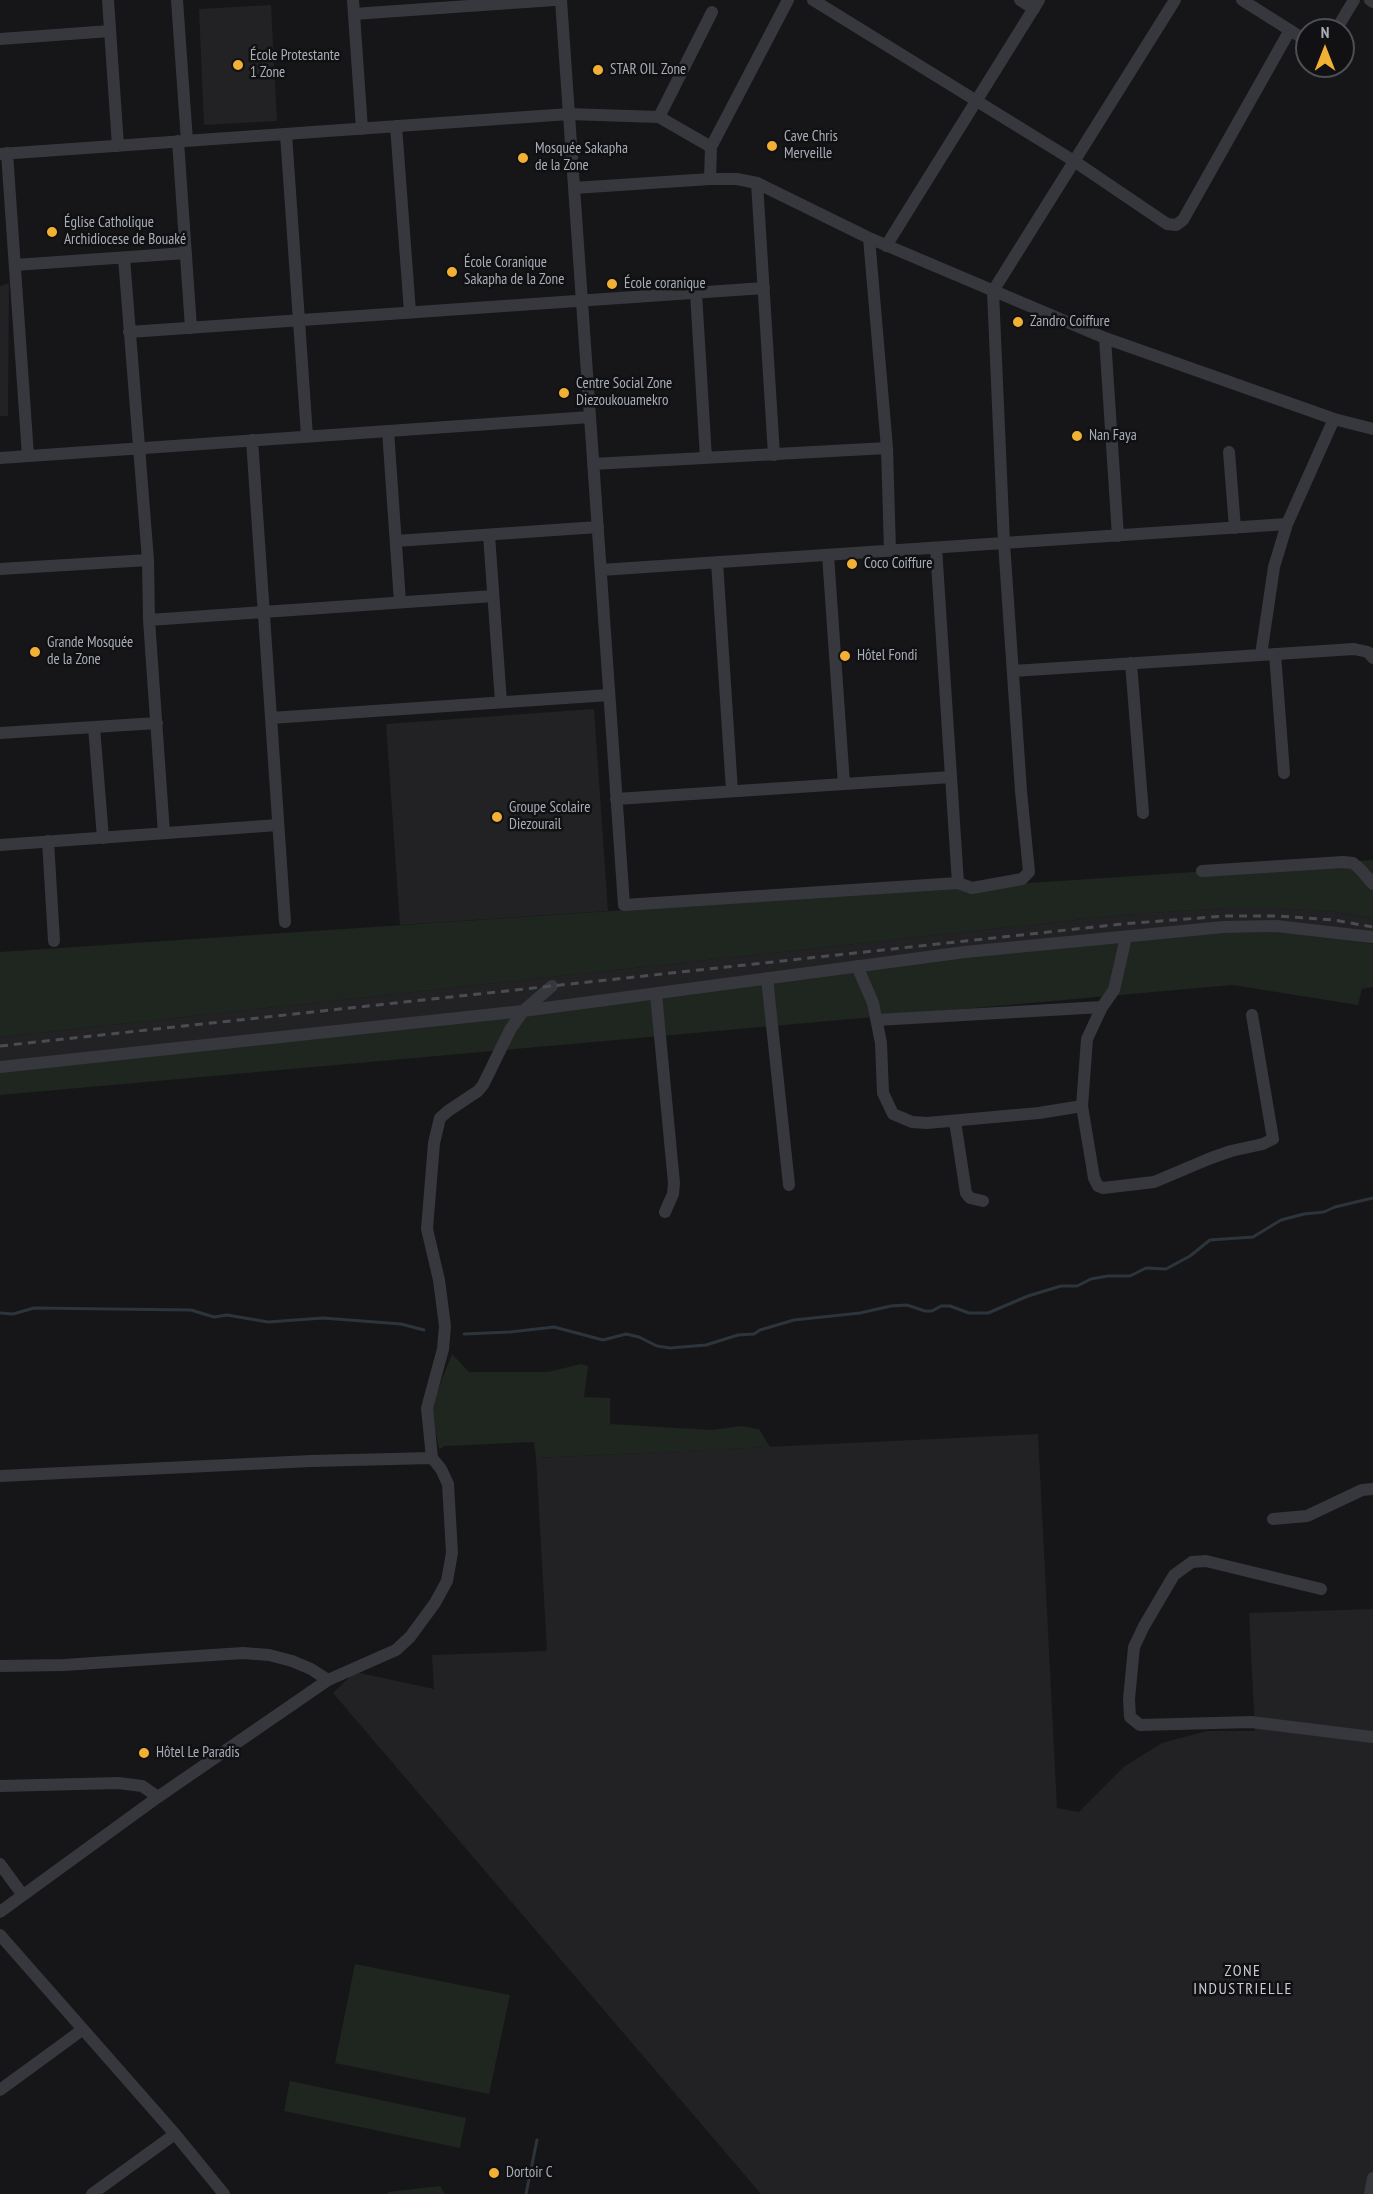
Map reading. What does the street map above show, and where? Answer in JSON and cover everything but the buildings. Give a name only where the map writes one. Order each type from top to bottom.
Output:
[{"type":"street","points":[[108,0],[118,146]]},
{"type":"street","points":[[177,0],[191,328]]},
{"type":"street","points":[[353,0],[362,129]]},
{"type":"street","points":[[354,14],[554,0]]},
{"type":"street","points":[[561,0],[624,905],[958,883],[978,888],[1022,879],[1029,872],[1021,791],[1005,543],[993,291],[1175,0]]},
{"type":"street","points":[[710,179],[711,147],[788,0]]},
{"type":"street","points":[[813,0],[1074,161],[1167,224],[1176,225],[1183,220],[1290,30]]},
{"type":"street","points":[[886,246],[1037,4],[1020,0]]},
{"type":"street","points":[[1242,0],[1295,33]]},
{"type":"street","points":[[1343,18],[1354,0]]},
{"type":"street","points":[[659,117],[712,12]]},
{"type":"street","points":[[0,39],[110,31]]},
{"type":"street","points":[[28,456],[15,265],[3,154],[569,114],[659,117],[711,147]]},
{"type":"street","points":[[396,126],[410,312]]},
{"type":"street","points":[[286,134],[307,436]]},
{"type":"street","points":[[574,189],[710,179],[737,179],[757,183],[886,246],[1105,338],[1334,418],[1373,429]]},
{"type":"street","points":[[757,183],[774,455]]},
{"type":"street","points":[[869,238],[887,448],[890,551]]},
{"type":"street","points":[[15,265],[186,253]]},
{"type":"street","points":[[124,258],[148,560],[164,833]]},
{"type":"street","points":[[129,332],[764,288]]},
{"type":"street","points":[[696,293],[706,458]]},
{"type":"street","points":[[1105,338],[1118,536]]},
{"type":"street","points":[[0,458],[590,417]]},
{"type":"street","points":[[1262,655],[1274,567],[1287,524],[1334,418]]},
{"type":"street","points":[[388,431],[400,602]]},
{"type":"street","points":[[252,440],[285,922]]},
{"type":"street","points":[[593,464],[887,448]]},
{"type":"street","points":[[1229,452],[1235,528]]},
{"type":"street","points":[[601,570],[1287,524]]},
{"type":"street","points":[[396,541],[598,527]]},
{"type":"street","points":[[489,535],[501,702]]},
{"type":"street","points":[[936,548],[958,883]]},
{"type":"street","points":[[828,555],[844,784]]},
{"type":"street","points":[[0,569],[148,560]]},
{"type":"street","points":[[717,562],[732,791]]},
{"type":"street","points":[[150,620],[493,596]]},
{"type":"street","points":[[1013,671],[1354,650],[1368,652],[1373,658]]},
{"type":"street","points":[[1275,654],[1284,773]]},
{"type":"street","points":[[1131,663],[1143,813]]},
{"type":"street","points":[[271,718],[609,695]]},
{"type":"street","points":[[0,733],[157,723]]},
{"type":"street","points":[[94,727],[103,838]]},
{"type":"street","points":[[616,799],[951,777]]},
{"type":"street","points":[[0,845],[278,825]]},
{"type":"street","points":[[48,841],[54,941]]},
{"type":"street","points":[[1202,871],[1343,862],[1353,863],[1360,868],[1373,884]]},
{"type":"street","points":[[0,1067],[523,1011],[965,952],[1224,927],[1276,927],[1373,937]]},
{"type":"street","points":[[1126,937],[1114,990],[1102,1007],[1086,1039],[1082,1106],[1094,1178],[1098,1186],[1103,1188],[1154,1182],[1211,1158],[1263,1144],[1273,1139],[1252,1015]]},
{"type":"street","points":[[857,966],[873,1002],[881,1044],[883,1093],[885,1102],[893,1114],[912,1122],[954,1121],[1039,1113],[1082,1106]]},
{"type":"street","points":[[767,978],[789,1185]]},
{"type":"street","points":[[0,1912],[158,1797],[328,1680],[396,1650],[421,1624],[447,1581],[452,1553],[448,1484],[441,1469],[432,1458],[427,1408],[443,1349],[445,1326],[439,1280],[427,1229],[434,1143],[440,1118],[474,1095],[483,1085],[510,1030],[523,1011],[552,986]]},
{"type":"street","points":[[656,994],[674,1183],[673,1194],[665,1212]]},
{"type":"street","points":[[877,1020],[1102,1007]]},
{"type":"street","points":[[954,1121],[966,1193],[970,1198],[983,1201]]},
{"type":"street","points":[[0,1476],[311,1461],[432,1458]]},
{"type":"street","points":[[1273,1519],[1307,1515],[1362,1490],[1373,1489]]},
{"type":"street","points":[[1321,1589],[1206,1561],[1192,1562],[1174,1575],[1134,1647],[1129,1699],[1130,1717],[1140,1725],[1251,1722],[1373,1737]]},
{"type":"street","points":[[0,1666],[64,1665],[243,1653],[269,1655],[292,1661],[328,1680]]},
{"type":"street","points":[[0,1786],[118,1783],[142,1786],[158,1797]]},
{"type":"street","points":[[0,1864],[22,1894]]},
{"type":"street","points":[[0,1935],[175,2134],[224,2194]]},
{"type":"street","points":[[0,2090],[82,2030]]},
{"type":"street","points":[[92,2194],[175,2134]]},
{"type":"street","points":[[1370,2194],[1373,2178]]},
{"type":"shaded area","name":"École Protestante 1 Zone","points":[[271,5],[277,121],[204,125],[199,9]]},
{"type":"shaded area","points":[[9,283],[8,416],[0,416],[0,286]]},
{"type":"shaded area","name":"Groupe Scolaire Diezourail","points":[[594,709],[608,911],[400,925],[386,724]]},
{"type":"shaded area","points":[[1373,860],[1373,918],[1335,912],[1279,908],[1225,908],[1121,915],[0,1037],[0,952]]},
{"type":"shaded area","points":[[1225,908],[1279,908],[1335,912],[1373,918],[1373,944],[1332,936],[1278,932],[1226,933],[0,1063],[0,1037],[1121,915]]},
{"type":"shaded area","points":[[1278,932],[1332,936],[1373,944],[1373,987],[1362,989],[1358,1005],[1232,985],[0,1095],[0,1063],[1123,940]]},
{"type":"shaded area","points":[[452,1354],[469,1372],[548,1372],[581,1364],[588,1366],[584,1397],[610,1398],[610,1424],[712,1430],[741,1426],[759,1429],[770,1447],[536,1458],[534,1442],[445,1446],[439,1449],[431,1407]]},
{"type":"shaded area","points":[[1038,1434],[1057,1808],[1079,1812],[1125,1766],[1162,1743],[1207,1731],[1255,1731],[1249,1613],[1373,1609],[1373,2194],[761,2194],[333,1693],[355,1672],[434,1689],[432,1655],[547,1651],[536,1458]]},
{"type":"shaded area","points":[[355,1964],[510,1995],[489,2094],[335,2063]]},
{"type":"shaded area","points":[[290,2081],[466,2118],[460,2148],[284,2111]]},
{"type":"shaded area","points":[[440,2186],[445,2194],[387,2194],[388,2192]]},
{"type":"waterway","points":[[464,1334],[554,1327],[603,1340],[626,1334],[639,1337],[657,1346],[670,1348],[706,1345],[738,1335],[754,1334],[794,1320],[860,1313],[891,1306],[907,1305],[925,1311],[950,1306],[969,1313],[988,1313],[1028,1296],[1061,1286],[1077,1286],[1091,1279],[1108,1276],[1130,1276],[1146,1268],[1166,1269],[1190,1256],[1210,1240],[1253,1237],[1281,1220],[1324,1212],[1373,1198]]},
{"type":"waterway","points":[[0,1313],[13,1314],[34,1308],[191,1310],[214,1317],[227,1315],[268,1322],[323,1318],[401,1324],[424,1330]]},
{"type":"waterway","points":[[526,2194],[537,2140]]},
{"type":"railway","points":[[0,1046],[1122,924],[1225,916],[1279,916],[1334,920],[1373,927]]},
{"type":"place","name":"École Protestante 1 Zone","points":[[238,65]]},
{"type":"place","name":"STAR OIL Zone","points":[[598,70]]},
{"type":"place","name":"Cave Chris Merveille","points":[[772,146]]},
{"type":"place","name":"Mosquée Sakapha de la Zone","points":[[523,158]]},
{"type":"place","name":"Église Catholique Archidiocese de Bouaké","points":[[52,232]]},
{"type":"place","name":"École Coranique Sakapha de la Zone","points":[[452,272]]},
{"type":"place","name":"École coranique","points":[[612,284]]},
{"type":"place","name":"Zandro Coiffure","points":[[1018,322]]},
{"type":"place","name":"Centre Social Zone Diezoukouamekro","points":[[564,393]]},
{"type":"place","name":"Nan Faya","points":[[1077,436]]},
{"type":"place","name":"Coco Coiffure","points":[[852,564]]},
{"type":"place","name":"Grande Mosquée de la Zone","points":[[35,652]]},
{"type":"place","name":"Hôtel Fondi","points":[[845,656]]},
{"type":"place","name":"Groupe Scolaire Diezourail","points":[[497,817]]},
{"type":"place","name":"Hôtel Le Paradis","points":[[144,1753]]},
{"type":"place","name":"Dortoir C","points":[[494,2173]]},
{"type":"district","name":"ZONE INDUSTRIELLE","points":[[1243,1980]]}]
